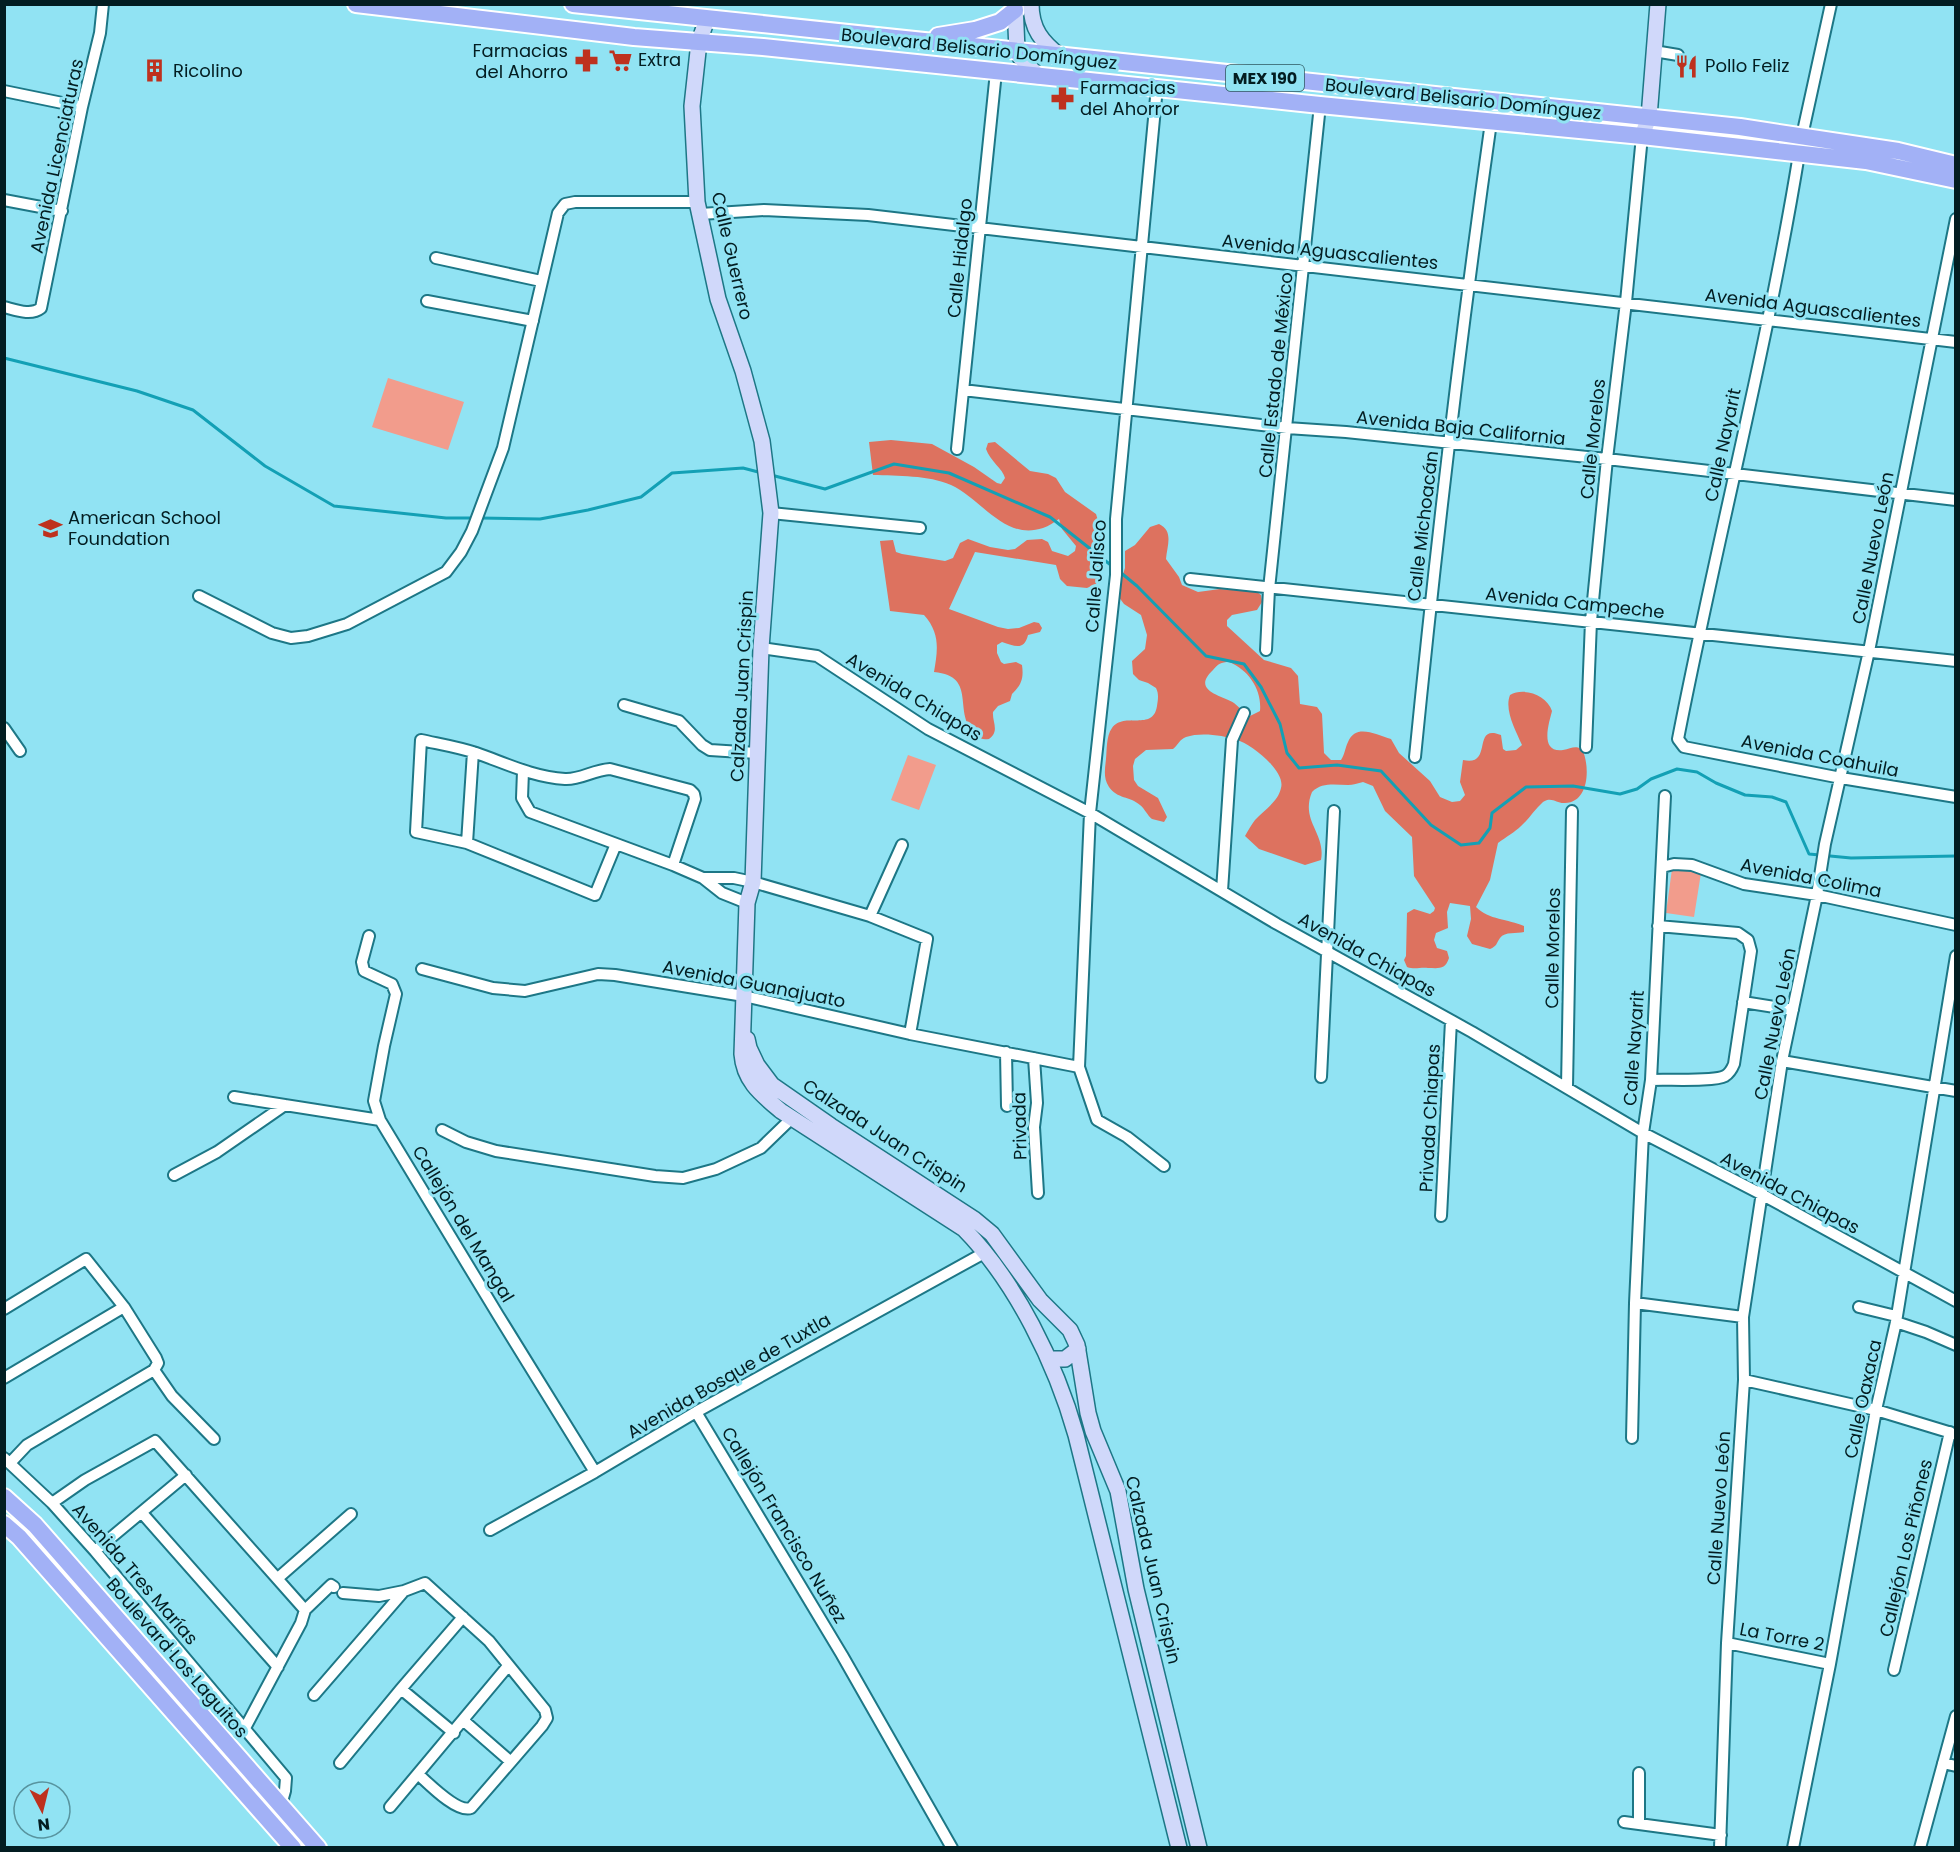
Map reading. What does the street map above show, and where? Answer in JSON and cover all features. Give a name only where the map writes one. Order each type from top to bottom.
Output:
[{"type":"main road","name":"Boulevard Belisario Domínguez","points":[[356,4],[634,37],[764,47],[1799,153],[1866,161],[1956,180]]},
{"type":"main road","name":"Boulevard Belisario Domínguez","points":[[573,4],[707,20],[1017,50],[1450,98],[1649,117],[1802,136],[1898,151],[1956,165]]},
{"type":"main road","points":[[1031,4],[1036,33],[1060,56]]},
{"type":"main road","points":[[1642,136],[1649,117],[1658,4]]},
{"type":"main road","points":[[912,40],[975,30],[1000,22],[1015,7]]},
{"type":"main road","points":[[1015,7],[1017,50],[1020,57],[1038,76]]},
{"type":"main road","name":"Calle Guerrero","points":[[707,20],[699,42],[692,106],[698,208],[718,299],[743,371],[762,441],[770,493]]},
{"type":"main road","name":"Calzada Juan Crispin","points":[[770,493],[771,513],[761,648],[753,882],[747,903],[743,1068],[758,1092],[792,1118],[964,1229],[1015,1297],[1040,1341],[1066,1399],[1076,1435],[1179,1848]]},
{"type":"main road","name":"Calzada Juan Crispin","points":[[744,1024],[749,1048],[757,1065],[772,1085],[974,1219],[992,1234],[1040,1300],[1070,1330],[1078,1349],[1083,1388],[1093,1431],[1118,1491],[1136,1589],[1199,1848]]},
{"type":"main road","points":[[1040,1341],[1043,1335],[1053,1328],[1070,1330]]},
{"type":"main road","points":[[1049,1359],[1065,1359],[1078,1349]]},
{"type":"main road","name":"Boulevard Los Laguitos","points":[[4,1497],[35,1525],[318,1848]]},
{"type":"main road","name":"Boulevard Los Laguitos","points":[[4,1524],[19,1538],[293,1848]]},
{"type":"main road","points":[[182,1721],[197,1710]]},
{"type":"street","name":"Avenida Licenciaturas","points":[[4,307],[36,312],[41,308],[82,107],[100,33],[104,4]]},
{"type":"street","points":[[1802,136],[1830,4]]},
{"type":"street","points":[[1654,51],[1678,55]]},
{"type":"street","name":"Calle Hidalgo","points":[[957,449],[996,72]]},
{"type":"street","name":"Calle Jalisco","points":[[1079,1067],[1090,813],[1116,575],[1116,519],[1143,248],[1156,87]]},
{"type":"street","points":[[4,91],[82,107]]},
{"type":"street","name":"Calle Estado de México","points":[[1266,650],[1269,589],[1320,105]]},
{"type":"street","name":"Calle Michoacán","points":[[1415,757],[1468,284],[1491,122]]},
{"type":"street","name":"Calle Morelos","points":[[1586,747],[1591,621],[1642,136]]},
{"type":"street","name":"Calle Nayarit","points":[[1680,744],[1678,738],[1699,632],[1768,319],[1799,153]]},
{"type":"street","points":[[4,200],[62,211]]},
{"type":"street","name":"Avenida Aguascalientes","points":[[541,281],[558,213],[565,204],[575,202],[821,211],[1626,302],[1956,342]]},
{"type":"street","name":"Calle Nuevo León","points":[[1720,1848],[1727,1643],[1744,1380],[1743,1317],[1782,1061],[1825,844],[1842,778],[1869,651],[1956,219]]},
{"type":"street","points":[[198,596],[272,633],[291,638],[308,636],[347,624],[446,572],[461,552],[472,531],[502,448],[541,281],[436,258]]},
{"type":"street","points":[[427,301],[532,321]]},
{"type":"street","name":"Avenida Baja California","points":[[963,390],[1287,428],[1607,459],[1956,500]]},
{"type":"street","points":[[771,513],[920,528]]},
{"type":"street","name":"Avenida Campeche","points":[[1190,579],[1956,660]]},
{"type":"street","name":"Avenida Chiapas","points":[[761,648],[818,656],[928,729],[1090,813],[1326,952],[1567,1087],[1643,1133],[1956,1301]]},
{"type":"street","points":[[624,705],[679,721],[702,745],[710,750],[757,753]]},
{"type":"street","points":[[1221,891],[1232,740],[1244,713]]},
{"type":"street","points":[[4,728],[20,751]]},
{"type":"street","points":[[616,844],[595,895],[467,843],[416,832],[421,740],[473,752],[524,771],[567,779],[583,776],[596,770],[610,769],[690,790],[695,799],[673,865]]},
{"type":"street","name":"Avenida Coahuila","points":[[1680,744],[1684,747],[1842,778],[1956,797]]},
{"type":"street","points":[[467,843],[473,752]]},
{"type":"street","points":[[524,771],[522,798],[530,812],[673,865],[703,878],[722,893],[747,903]]},
{"type":"street","name":"Calle Nayarit","points":[[1632,1438],[1635,1303],[1643,1133],[1651,1080],[1665,796]]},
{"type":"street","name":"Calle Morelos","points":[[1567,1087],[1572,810]]},
{"type":"street","points":[[1321,1077],[1334,811]]},
{"type":"street","points":[[870,916],[902,845]]},
{"type":"street","name":"Avenida Colima","points":[[1662,867],[1674,864],[1692,865],[1744,884],[1816,895],[1956,925]]},
{"type":"street","points":[[703,878],[734,878],[753,882],[870,916],[927,939],[910,1034]]},
{"type":"street","points":[[1651,1080],[1715,1078],[1727,1075],[1734,1064],[1751,951],[1744,936],[1733,932],[1658,926]]},
{"type":"street","points":[[234,1097],[380,1120],[374,1101],[396,994],[392,984],[364,971],[362,963],[369,936]]},
{"type":"street","name":"Calle Oaxaca","points":[[1793,1848],[1830,1664],[1876,1410],[1896,1319],[1956,956]]},
{"type":"street","name":"Avenida Guanajuato","points":[[422,969],[493,988],[525,991],[598,974],[615,975],[744,996],[910,1034],[1079,1067]]},
{"type":"street","points":[[1743,1002],[1793,1010]]},
{"type":"street","name":"Privada Chiapas","points":[[1441,1216],[1451,1021]]},
{"type":"street","points":[[1006,1052],[1007,1106]]},
{"type":"street","name":"Privada","points":[[1034,1059],[1037,1103],[1034,1127],[1038,1192]]},
{"type":"street","points":[[1782,1061],[1956,1091]]},
{"type":"street","points":[[1079,1067],[1097,1120],[1127,1137],[1164,1167]]},
{"type":"street","points":[[174,1175],[217,1152],[285,1105]]},
{"type":"street","points":[[442,1130],[466,1142],[496,1151],[655,1176],[683,1178],[717,1169],[761,1148],[792,1118]]},
{"type":"street","name":"Callejón del Mangal","points":[[380,1120],[492,1306],[596,1472]]},
{"type":"street","name":"Avenida Bosque de Tuxtla","points":[[490,1530],[596,1472],[696,1412],[984,1253]]},
{"type":"street","points":[[4,1309],[86,1259],[124,1307],[158,1364],[154,1370],[27,1445],[7,1461]]},
{"type":"street","points":[[1635,1303],[1743,1317]]},
{"type":"street","points":[[4,1378],[124,1307]]},
{"type":"street","points":[[1859,1308],[1896,1319],[1956,1345]]},
{"type":"street","points":[[154,1370],[172,1396],[214,1439]]},
{"type":"street","points":[[1744,1380],[1876,1410],[1953,1433]]},
{"type":"street","name":"Callejón Francisco Nuñez","points":[[696,1412],[843,1655],[952,1848]]},
{"type":"street","name":"Callejón Los Piñones","points":[[1894,1670],[1953,1433]]},
{"type":"street","points":[[52,1503],[85,1480],[155,1441],[305,1610]]},
{"type":"street","name":"Avenida Tres Marías","points":[[7,1461],[52,1503],[95,1551],[286,1778],[281,1805]]},
{"type":"street","points":[[95,1551],[186,1475]]},
{"type":"street","points":[[142,1513],[278,1667]]},
{"type":"street","points":[[278,1578],[351,1514]]},
{"type":"street","points":[[245,1728],[302,1623],[305,1610],[336,1588],[379,1596],[404,1591],[425,1583],[489,1641],[545,1710],[547,1718],[471,1808],[466,1810],[458,1807],[418,1774]]},
{"type":"street","points":[[314,1695],[404,1591]]},
{"type":"street","points":[[340,1763],[463,1617]]},
{"type":"street","name":"La Torre 2","points":[[1727,1643],[1830,1664]]},
{"type":"street","points":[[390,1807],[508,1666]]},
{"type":"street","points":[[401,1689],[454,1733]]},
{"type":"street","points":[[1920,1848],[1956,1716]]},
{"type":"street","points":[[464,1721],[512,1762]]},
{"type":"street","points":[[1943,1763],[1956,1766]]},
{"type":"street","points":[[1639,1773],[1639,1824]]},
{"type":"street","points":[[1624,1822],[1721,1835]]},
{"type":"shaded area","points":[[388,378],[464,402],[448,450],[372,427]]},
{"type":"shaded area","points":[[891,440],[932,444],[1001,484],[1005,478],[1004,475],[986,449],[988,443],[995,442],[1030,471],[1056,478],[1065,492],[1096,514],[1102,540],[1102,566],[1098,583],[1087,588],[1067,586],[1060,579],[1056,565],[975,552],[949,609],[998,627],[1019,628],[1034,622],[1039,623],[1042,628],[1040,632],[1028,635],[1021,645],[1015,646],[1002,642],[997,645],[997,653],[1001,662],[1004,664],[1016,662],[1022,665],[1023,674],[1020,685],[1012,694],[1010,701],[998,706],[993,712],[995,730],[989,739],[979,737],[969,726],[965,717],[960,688],[956,681],[948,675],[934,672],[935,635],[924,615],[890,611],[880,541],[893,540],[896,552],[902,554],[945,561],[953,558],[960,543],[968,539],[990,547],[1008,550],[1015,549],[1027,540],[1042,539],[1048,542],[1052,551],[1068,556],[1075,551],[1076,546],[1062,529],[1059,519],[1043,528],[1017,529],[994,517],[951,485],[923,478],[873,475],[869,442]]},
{"type":"shaded area","points":[[1159,524],[1167,531],[1166,559],[1182,585],[1198,592],[1220,589],[1257,592],[1261,595],[1262,602],[1257,610],[1232,615],[1227,620],[1227,626],[1264,660],[1291,668],[1298,676],[1300,704],[1317,707],[1322,714],[1324,753],[1331,760],[1341,760],[1348,742],[1356,733],[1367,732],[1379,735],[1391,739],[1399,753],[1430,781],[1440,797],[1452,802],[1460,801],[1465,795],[1460,782],[1463,760],[1478,757],[1487,735],[1492,733],[1501,735],[1503,749],[1506,751],[1516,750],[1522,745],[1508,707],[1510,695],[1528,692],[1540,697],[1549,705],[1552,711],[1548,742],[1556,750],[1575,747],[1582,749],[1586,764],[1586,782],[1579,796],[1573,801],[1543,802],[1519,828],[1498,843],[1490,880],[1476,907],[1493,917],[1524,926],[1524,932],[1505,934],[1490,949],[1472,944],[1467,936],[1471,919],[1470,906],[1450,903],[1447,912],[1448,928],[1436,933],[1434,940],[1437,948],[1447,951],[1449,958],[1446,965],[1438,968],[1407,967],[1404,960],[1407,913],[1414,909],[1430,914],[1435,908],[1414,876],[1412,837],[1385,811],[1373,786],[1363,782],[1350,785],[1324,785],[1312,792],[1309,811],[1322,851],[1321,860],[1305,865],[1259,849],[1245,836],[1255,820],[1277,798],[1281,781],[1273,766],[1266,759],[1237,740],[1212,735],[1192,735],[1182,739],[1173,749],[1146,750],[1135,759],[1134,780],[1138,786],[1158,798],[1167,817],[1164,822],[1152,819],[1136,802],[1112,791],[1107,784],[1105,773],[1110,731],[1117,723],[1150,718],[1154,714],[1157,703],[1156,688],[1139,680],[1133,674],[1132,661],[1145,649],[1147,635],[1141,615],[1124,604],[1118,596],[1125,568],[1125,551],[1135,545],[1150,527]],"holes":[[[1229,662],[1248,675],[1259,696],[1260,711],[1248,717],[1234,703],[1210,691],[1205,683],[1207,677],[1220,664]]]},
{"type":"shaded area","points":[[908,755],[936,765],[919,810],[891,800]]},
{"type":"shaded area","points":[[1672,869],[1701,873],[1694,917],[1666,913]]},
{"type":"waterway","points":[[4,358],[137,391],[193,410],[265,466],[334,506],[446,518],[473,518]]},
{"type":"waterway","points":[[771,475],[825,489],[894,464],[949,473],[1050,517],[1112,566]]},
{"type":"waterway","points":[[480,518],[540,519],[588,510],[641,497],[672,473],[743,468],[762,473]]},
{"type":"waterway","points":[[1120,572],[1137,586],[1206,656],[1244,664],[1261,687],[1280,724],[1287,753],[1299,768],[1337,765],[1381,771],[1431,825],[1461,845],[1479,843],[1490,828],[1492,813],[1526,787],[1573,786],[1620,794],[1637,789],[1651,779],[1677,769],[1697,772],[1745,795],[1772,797],[1786,802],[1809,854],[1851,858],[1956,856]]},
{"type":"place","name":"Extra","points":[[620,60]]},
{"type":"place","name":"Farmacias del Ahorro","points":[[586,61]]},
{"type":"place","name":"Pollo Feliz","points":[[1687,66]]},
{"type":"place","name":"Ricolino","points":[[155,71]]},
{"type":"place","name":"Farmacias del Ahorror","points":[[1062,98]]},
{"type":"place","name":"American School Foundation","points":[[50,528]]}]
